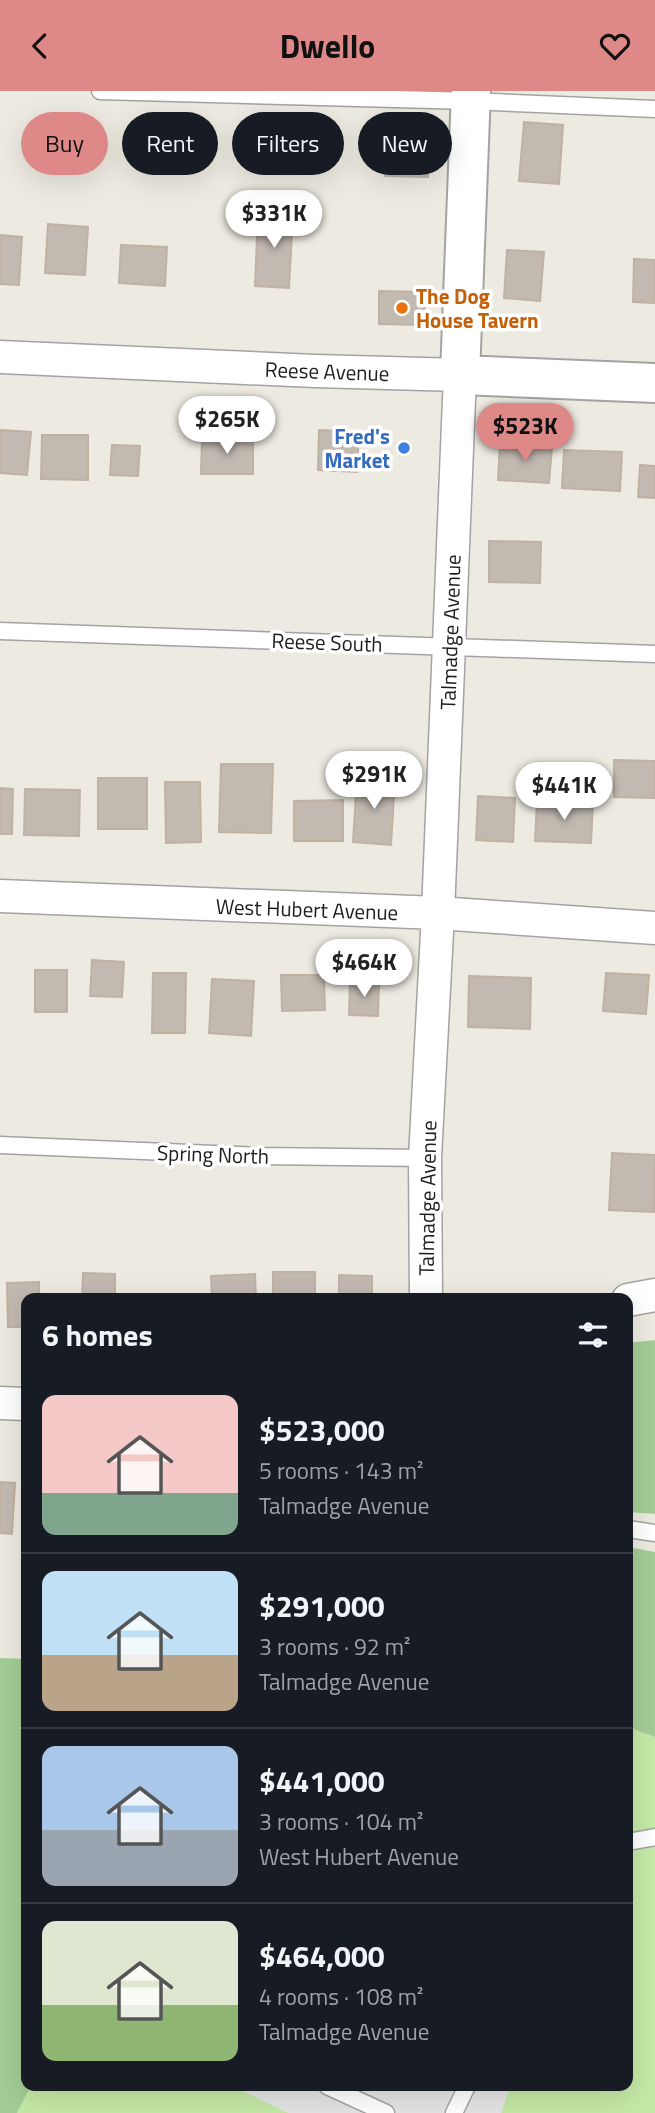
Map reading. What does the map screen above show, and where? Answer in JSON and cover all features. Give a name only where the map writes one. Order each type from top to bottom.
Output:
[{"type":"street","name":"Talmadge Avenue","points":[[426,1293],[425,1159],[438,913],[470,96]]},
{"type":"street","name":"Reese Avenue","points":[[0,357],[315,372],[655,383]]},
{"type":"street","name":"West Hubert Avenue","points":[[0,896],[438,913],[655,928]]},
{"type":"street","points":[[633,1299],[655,1294]]},
{"type":"street","points":[[0,1403],[21,1404]]},
{"type":"lane","points":[[100,91],[470,96],[655,109]]},
{"type":"lane","name":"Reese South","points":[[0,631],[655,654]]},
{"type":"lane","name":"Spring North","points":[[0,1145],[261,1156],[425,1159]]},
{"type":"lane","points":[[633,1530],[655,1533]]},
{"type":"lane","points":[[633,1841],[655,1837]]},
{"type":"lane","points":[[338,2091],[386,2113]]},
{"type":"lane","points":[[454,2113],[465,2091]]},
{"type":"green space","points":[[655,1340],[655,1514],[633,1512],[633,1342]]},
{"type":"green space","points":[[633,1548],[655,1552],[655,1737],[633,1729]]},
{"type":"green space","points":[[0,1658],[21,1659],[21,2091],[28,2091],[17,2113],[0,2113]]},
{"type":"green space","points":[[633,1729],[655,1737],[655,1831],[633,1834]]},
{"type":"green space","points":[[655,1845],[655,2113],[501,2113],[508,2091],[633,2091],[633,1848]]},
{"type":"green space","points":[[28,2091],[243,2091],[289,2113],[17,2113]]},
{"type":"shaded area","points":[[243,2091],[508,2091],[501,2113],[289,2113]]},
{"type":"building","points":[[524,122],[563,125],[559,184],[519,181]]},
{"type":"building","points":[[385,175],[428,175],[428,177]]},
{"type":"building","points":[[258,213],[293,215],[289,288],[255,286]]},
{"type":"building","points":[[48,224],[88,227],[85,275],[45,273]]},
{"type":"building","points":[[0,235],[22,237],[19,285],[0,284]]},
{"type":"building","points":[[121,245],[167,247],[165,286],[119,283]]},
{"type":"building","points":[[507,250],[544,252],[540,301],[504,298]]},
{"type":"building","points":[[634,259],[655,260],[655,303],[633,302]]},
{"type":"building","name":"The Dog House Tavern","points":[[379,291],[425,292],[424,325],[379,324]]},
{"type":"building","points":[[0,430],[31,432],[27,475],[0,473]]},
{"type":"building","points":[[319,430],[359,432],[357,472],[318,470]]},
{"type":"building","points":[[42,435],[88,435],[88,480],[41,479]]},
{"type":"building","points":[[202,438],[253,438],[253,474],[201,474]]},
{"type":"building","points":[[500,444],[552,447],[549,483],[498,480]]},
{"type":"building","points":[[112,445],[140,446],[138,476],[110,475]]},
{"type":"building","points":[[564,450],[622,452],[620,491],[562,488]]},
{"type":"building","points":[[640,465],[655,466],[655,498],[638,497]]},
{"type":"building","points":[[489,541],[541,542],[540,583],[489,582]]},
{"type":"building","points":[[614,760],[655,761],[655,798],[614,797]]},
{"type":"building","points":[[221,764],[273,764],[271,833],[219,832]]},
{"type":"building","points":[[357,777],[395,779],[391,845],[353,842]]},
{"type":"building","points":[[98,778],[147,778],[147,829],[98,829]]},
{"type":"building","points":[[165,782],[200,782],[201,842],[166,843]]},
{"type":"building","points":[[0,788],[13,789],[12,834],[0,834]]},
{"type":"building","points":[[25,789],[80,790],[79,836],[24,835]]},
{"type":"building","points":[[478,796],[515,798],[513,842],[476,840]]},
{"type":"building","points":[[343,800],[343,841],[294,841],[294,801]]},
{"type":"building","points":[[537,801],[593,803],[591,843],[535,841]]},
{"type":"building","points":[[92,960],[124,962],[122,997],[90,996]]},
{"type":"building","points":[[35,970],[67,970],[67,1012],[35,1012]]},
{"type":"building","points":[[153,973],[186,973],[185,1033],[152,1033]]},
{"type":"building","points":[[606,973],[649,975],[646,1014],[603,1011]]},
{"type":"building","points":[[281,975],[324,975],[325,1010],[282,1011]]},
{"type":"building","points":[[469,976],[531,978],[530,1029],[468,1027]]},
{"type":"building","points":[[212,979],[254,981],[251,1036],[209,1033]]},
{"type":"building","points":[[350,981],[379,982],[378,1016],[349,1015]]},
{"type":"building","points":[[612,1153],[655,1155],[654,1212],[609,1210]]},
{"type":"building","points":[[273,1272],[315,1272],[315,1293],[273,1293]]},
{"type":"building","points":[[83,1273],[115,1274],[115,1293],[82,1293]]},
{"type":"building","points":[[255,1274],[256,1293],[212,1293],[211,1276]]},
{"type":"building","points":[[339,1275],[372,1276],[372,1293],[339,1293]]},
{"type":"building","points":[[39,1282],[39,1293],[21,1293],[21,1327],[8,1327],[7,1283]]},
{"type":"building","points":[[0,1482],[15,1483],[12,1534],[0,1533]]},
{"type":"place","name":"The Dog House Tavern","points":[[402,308]]},
{"type":"place","name":"Fred's Market","points":[[404,448]]}]
